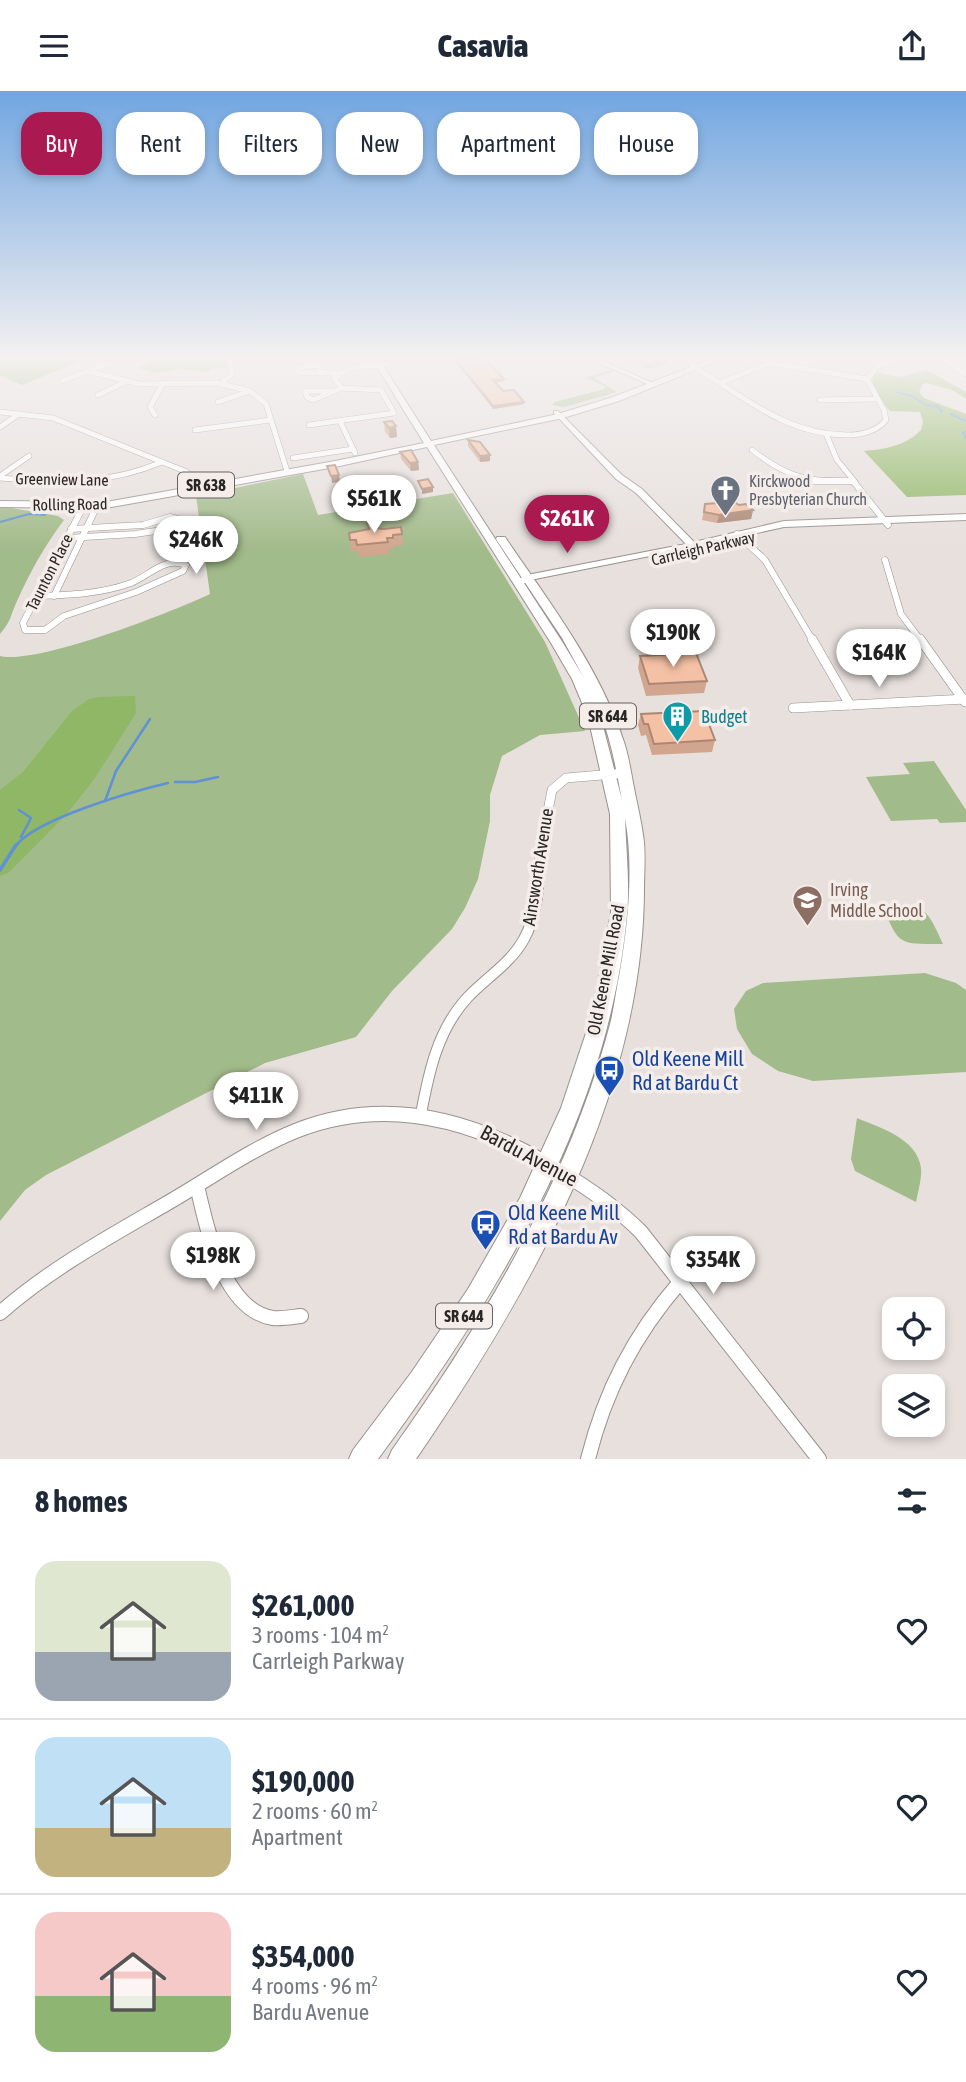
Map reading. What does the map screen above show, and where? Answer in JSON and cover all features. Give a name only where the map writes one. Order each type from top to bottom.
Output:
[{"type":"main road","name":"Old Keene Mill Road","points":[[401,1459],[465,1364],[513,1284],[569,1176],[608,1066],[626,989],[635,927],[636,857],[619,773],[594,714],[525,581],[421,423]]},
{"type":"main road","name":"Rolling Road","points":[[0,504],[97,506],[400,451],[432,441],[517,423]]},
{"type":"main road","name":"Rolling Road","points":[[305,468],[354,452],[459,438],[522,423]]},
{"type":"main road","points":[[400,451],[430,451],[443,457],[447,445],[459,438]]},
{"type":"main road","name":"Old Keene Mill Road","points":[[362,1459],[446,1345],[516,1229],[549,1163],[588,1060],[615,940],[620,893],[619,773]]},
{"type":"street","points":[[65,423],[190,473],[200,486]]},
{"type":"street","points":[[195,430],[249,423]]},
{"type":"street","points":[[272,423],[288,471]]},
{"type":"street","points":[[309,425],[326,423]]},
{"type":"street","points":[[293,458],[354,452],[341,423]]},
{"type":"street","points":[[567,423],[619,477],[645,495],[695,548]]},
{"type":"street","points":[[781,423],[826,435],[860,434],[882,426],[883,423]]},
{"type":"street","points":[[826,435],[831,452],[886,522]]},
{"type":"street","points":[[752,450],[781,473],[793,478],[810,482],[853,481]]},
{"type":"street","points":[[0,477],[29,456]]},
{"type":"street","name":"Greenview Lane","points":[[0,477],[104,482],[131,476],[162,462]]},
{"type":"street","name":"Taunton Place","points":[[54,596],[97,506]]},
{"type":"street","name":"Taunton Place","points":[[54,596],[104,591],[143,578],[167,562],[179,561],[187,565],[183,571],[136,592],[90,605],[64,616],[45,630],[25,630],[23,623],[83,507]]},
{"type":"street","points":[[67,538],[155,532],[176,527],[181,520],[170,517],[143,525],[71,529]]},
{"type":"street","name":"Carrleigh Parkway","points":[[525,581],[797,528],[966,517]]},
{"type":"street","name":"Carrleigh Parkway","points":[[886,522],[966,523]]},
{"type":"street","points":[[740,537],[765,560],[850,705]]},
{"type":"street","points":[[885,560],[901,614],[965,701]]},
{"type":"street","points":[[37,596],[54,596]]},
{"type":"street","points":[[793,708],[965,701]]},
{"type":"street","name":"Ainsworth Avenue","points":[[421,1114],[429,1066],[447,1024],[468,997],[512,958],[529,929],[552,790],[566,778],[619,773]]},
{"type":"street","name":"Bardu Avenue","points":[[0,1313],[56,1268],[276,1140],[320,1123],[376,1113],[421,1114],[483,1130],[549,1163],[622,1211],[819,1459]]},
{"type":"street","points":[[197,1186],[222,1271],[233,1291],[246,1305],[265,1317],[276,1319],[301,1316]]},
{"type":"street","points":[[587,1459],[608,1388],[625,1353],[646,1321],[680,1282]]},
{"type":"green space","points":[[923,423],[966,423],[966,495],[907,497],[864,451],[902,443],[921,430]]},
{"type":"green space","points":[[303,474],[318,515],[453,493],[545,642],[585,731],[540,735],[502,756],[490,795],[490,821],[478,879],[465,908],[452,929],[392,991],[356,1037],[265,1063],[46,1175],[25,1190],[0,1221],[0,656],[18,657],[73,645],[137,624],[210,594],[196,496]]},
{"type":"green space","points":[[0,506],[58,516],[64,520],[38,559],[9,621],[0,634]]},
{"type":"green space","points":[[135,696],[136,713],[95,778],[66,815],[8,873],[0,876],[0,790],[23,772],[72,711],[89,699]]},
{"type":"green space","points":[[934,761],[966,810],[966,822],[940,823],[937,819],[891,821],[866,777],[910,774],[903,763]]},
{"type":"green space","points":[[882,904],[907,905],[922,910],[932,922],[943,944],[917,944],[902,940],[892,928]]},
{"type":"green space","points":[[925,973],[956,983],[966,990],[966,1072],[813,1081],[778,1071],[752,1054],[737,1029],[734,1009],[746,991],[763,983]]},
{"type":"green space","points":[[857,1118],[896,1135],[913,1149],[921,1168],[916,1202],[855,1171],[851,1159]]},
{"type":"building","points":[[385,423],[393,423],[396,426],[389,428]]},
{"type":"building","points":[[468,440],[480,442],[490,455],[480,456]]},
{"type":"building","points":[[411,450],[418,462],[410,463],[400,452]]},
{"type":"building","points":[[335,465],[339,475],[331,476],[327,466]]},
{"type":"building","points":[[428,479],[433,487],[422,489],[418,481]]},
{"type":"building","points":[[734,502],[739,505],[746,504],[753,510],[719,515],[704,512],[705,504]]},
{"type":"building","points":[[375,523],[376,528],[401,527],[402,534],[387,538],[388,542],[357,545],[356,540],[350,540],[349,533],[369,529],[367,524]]},
{"type":"building","points":[[696,653],[707,681],[649,684],[640,656]]},
{"type":"building","points":[[704,711],[715,740],[654,744],[648,724],[644,724],[641,714]]},
{"type":"waterway","points":[[966,432],[963,433],[966,438]]},
{"type":"waterway","points":[[0,522],[29,514],[45,515]]},
{"type":"waterway","points":[[105,801],[116,771],[150,719]]},
{"type":"waterway","points":[[175,782],[195,782],[218,777]]},
{"type":"waterway","points":[[105,801],[168,783]]},
{"type":"waterway","points":[[15,847],[42,826],[105,801]]},
{"type":"waterway","points":[[19,810],[31,818],[21,837]]},
{"type":"waterway","points":[[0,870],[16,845]]},
{"type":"place","name":"Kirckwood Presbyterian Church","points":[[726,517]]},
{"type":"place","name":"Budget","points":[[678,744]]},
{"type":"place","name":"Irving Middle School","points":[[807,927]]},
{"type":"place","name":"Old Keene Mill Rd at Bardu Ct","points":[[609,1098]]},
{"type":"place","name":"Old Keene Mill Rd at Bardu Av","points":[[485,1252]]}]
